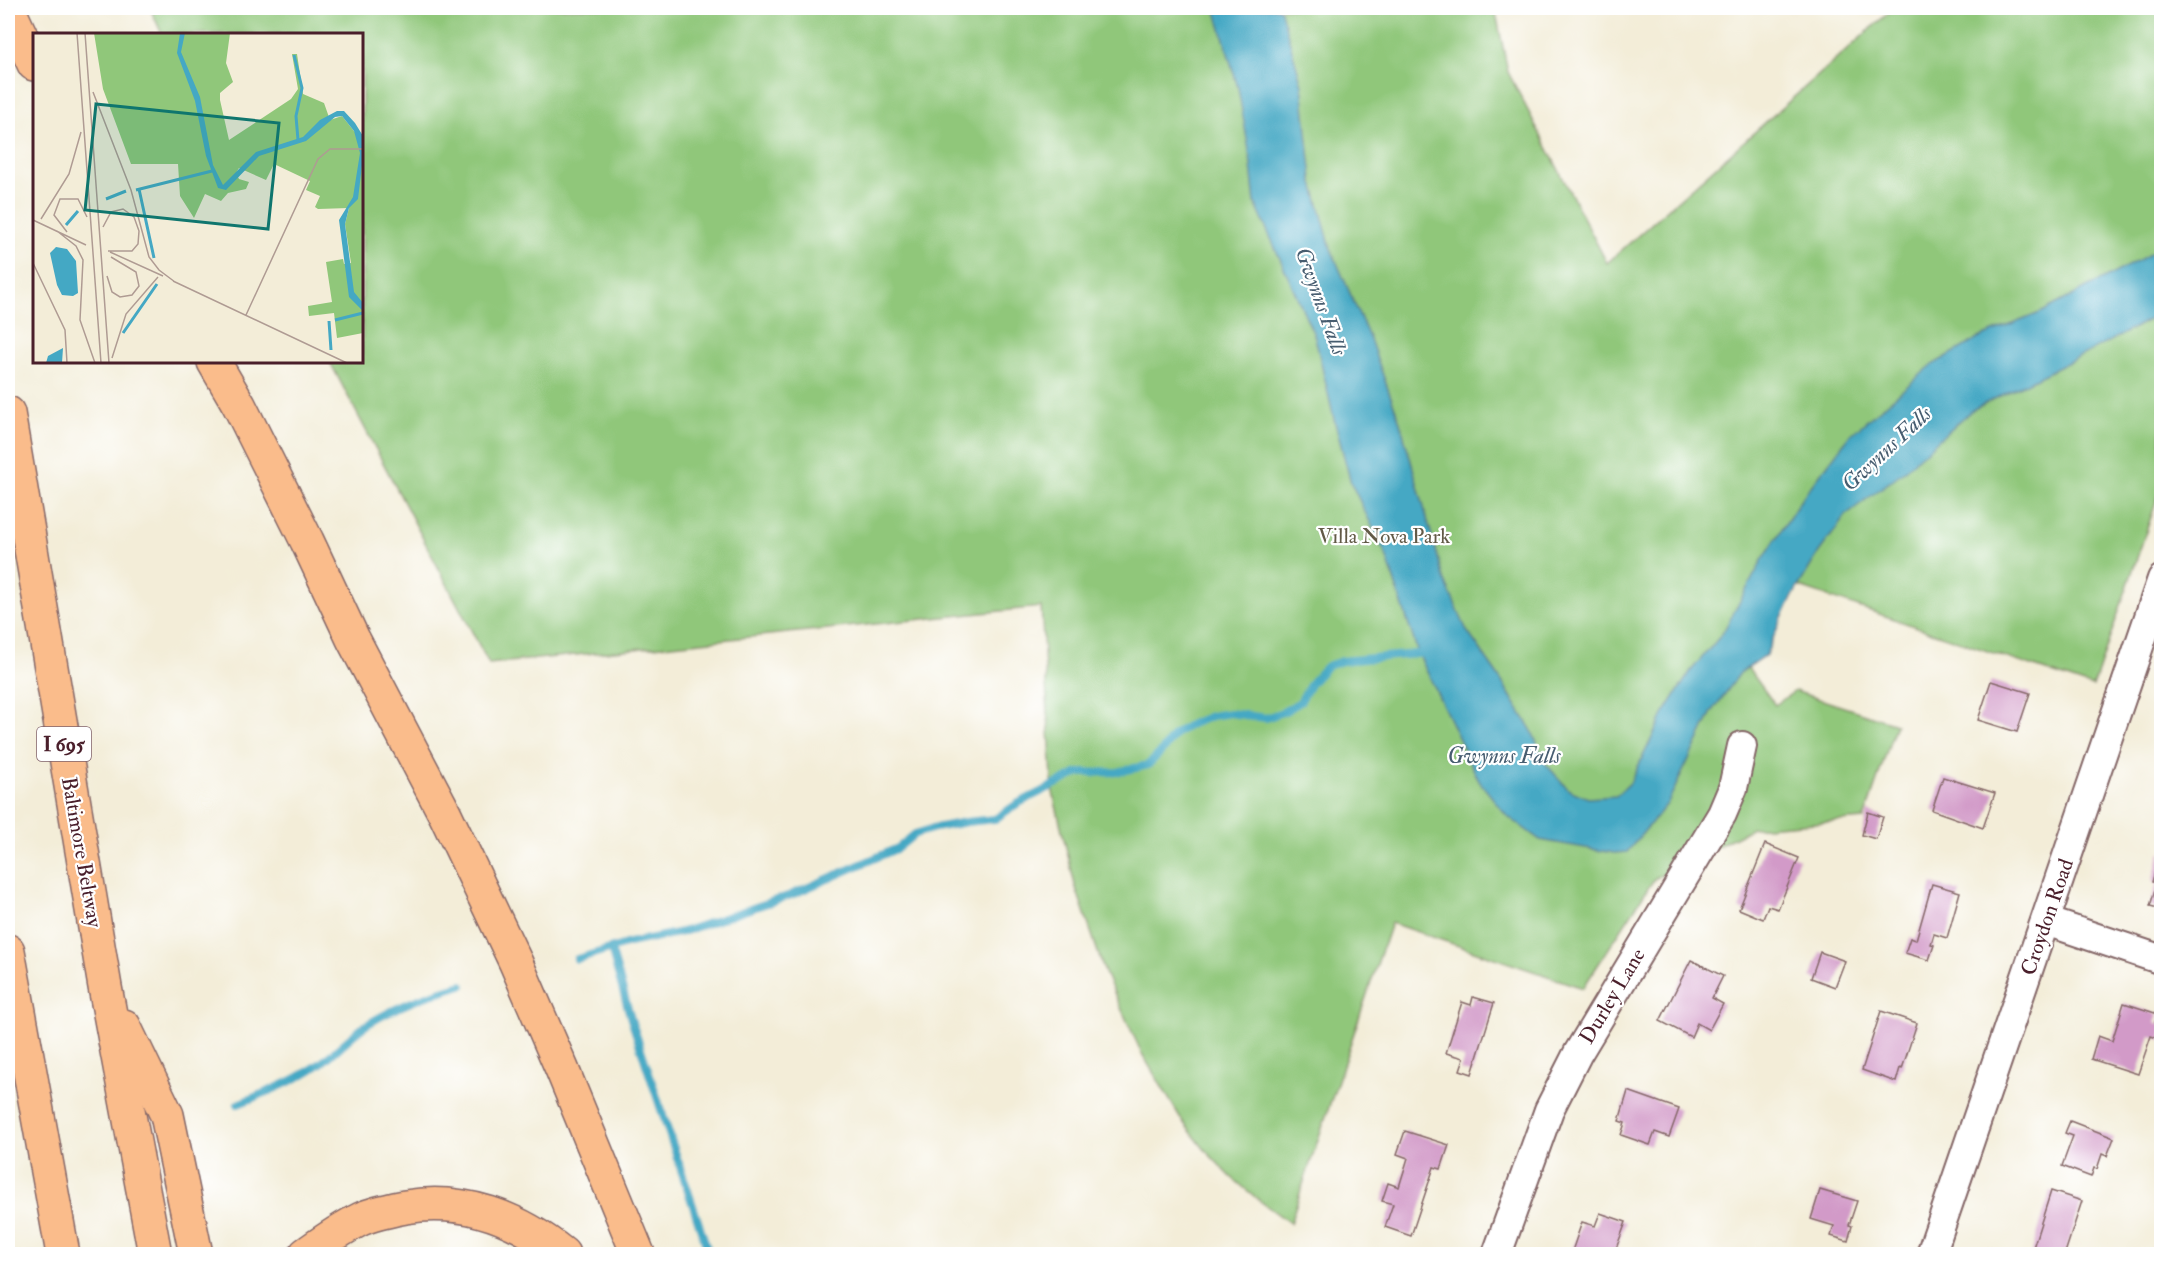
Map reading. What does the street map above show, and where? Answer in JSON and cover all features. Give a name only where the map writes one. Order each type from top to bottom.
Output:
[{"type":"highway","points":[[8,8],[33,62]]},
{"type":"highway","points":[[215,363],[239,405],[353,639],[445,814],[511,952],[638,1254]]},
{"type":"highway","name":"Baltimore Beltway","points":[[8,413],[105,987],[155,1254]]},
{"type":"highway","points":[[8,951],[63,1254]]},
{"type":"highway","points":[[105,987],[167,1115],[196,1254]]},
{"type":"highway","points":[[306,1254],[362,1218],[410,1207],[448,1204],[481,1209],[516,1223],[545,1239],[564,1254]]},
{"type":"street","name":"Croydon Road","points":[[1931,1254],[2162,579]]},
{"type":"street","name":"Durley Lane","points":[[1497,1254],[1549,1110],[1578,1053],[1722,814],[1733,788],[1742,746]]},
{"type":"street","points":[[2046,921],[2162,960]]},
{"type":"green space","name":"Villa Nova Park","points":[[150,8],[1495,8],[1508,72],[1607,263],[1894,8],[2161,8],[2161,488],[2093,687],[1756,572],[1746,665],[1775,705],[1795,691],[1896,724],[1864,819],[1752,828],[1654,879],[1583,988],[1391,923],[1290,1223],[1231,1177],[1183,1122],[1142,1054],[1105,973],[1075,885],[1053,793],[1041,607],[489,664],[331,363],[363,363],[363,33],[162,33]]},
{"type":"water","name":"Gwynns Falls","points":[[1215,8],[1280,8],[1302,85],[1312,179],[1331,249],[1371,342],[1400,422],[1444,579],[1467,631],[1532,731],[1545,763],[1569,790],[1588,798],[1616,796],[1630,783],[1663,715],[1690,672],[1722,634],[1763,559],[1802,498],[1850,435],[1932,365],[1981,337],[2042,312],[2161,248],[2161,313],[2103,345],[1972,410],[1900,474],[1847,514],[1819,552],[1798,587],[1766,655],[1740,673],[1712,712],[1667,804],[1627,852],[1614,853],[1540,840],[1506,815],[1479,781],[1418,653],[1386,555],[1351,483],[1315,337],[1255,203],[1250,156],[1238,88]]},
{"type":"building","points":[[1991,681],[2030,693],[2017,732],[1978,720]]},
{"type":"building","points":[[1943,777],[1995,793],[1983,828],[1932,810]]},
{"type":"building","points":[[1868,812],[1883,817],[1876,839],[1862,835]]},
{"type":"building","points":[[1765,844],[1799,858],[1778,909],[1768,906],[1763,919],[1739,909]]},
{"type":"building","points":[[2161,852],[2162,909],[2150,906],[2157,883],[2152,882]]},
{"type":"building","points":[[1932,884],[1960,892],[1947,938],[1934,934],[1931,944],[1934,945],[1929,960],[1905,953],[1910,938],[1916,940]]},
{"type":"building","points":[[1820,952],[1845,961],[1835,987],[1811,978]]},
{"type":"building","points":[[1691,960],[1723,976],[1712,998],[1723,1004],[1709,1030],[1697,1023],[1691,1037],[1660,1021]]},
{"type":"building","points":[[1473,997],[1494,1003],[1472,1074],[1460,1070],[1464,1058],[1446,1053],[1462,1002],[1471,1005]]},
{"type":"building","points":[[2124,1003],[2158,1014],[2155,1022],[2162,1024],[2162,1040],[2151,1036],[2138,1074],[2091,1059],[2098,1036],[2112,1041]]},
{"type":"building","points":[[1881,1011],[1917,1023],[1896,1082],[1862,1070]]},
{"type":"building","points":[[1628,1091],[1679,1109],[1669,1137],[1655,1132],[1650,1145],[1621,1135],[1625,1123],[1619,1121]]},
{"type":"building","points":[[2070,1121],[2114,1138],[2107,1156],[2102,1154],[2097,1169],[2094,1168],[2091,1177],[2062,1166],[2073,1136],[2065,1133]]},
{"type":"building","points":[[1405,1131],[1449,1145],[1441,1169],[1434,1167],[1411,1236],[1385,1227],[1393,1204],[1382,1201],[1388,1183],[1399,1187],[1408,1158],[1397,1154]]},
{"type":"building","points":[[1820,1190],[1857,1201],[1849,1225],[1852,1226],[1848,1241],[1831,1236],[1834,1226],[1811,1219]]},
{"type":"building","points":[[2051,1191],[2082,1201],[2065,1253],[2031,1254]]},
{"type":"building","points":[[1600,1213],[1626,1222],[1614,1254],[1571,1254],[1582,1222],[1595,1226]]},
{"type":"waterway","points":[[577,959],[629,943],[682,932],[791,895],[898,848],[915,834],[966,822],[995,819],[1017,804],[1078,773],[1118,772],[1148,765],[1175,734],[1211,716],[1230,713],[1266,718],[1285,711],[1300,702],[1311,683],[1327,666],[1342,661],[1427,653]]},
{"type":"waterway","points":[[611,949],[631,1019],[709,1254]]},
{"type":"waterway","points":[[238,1104],[302,1075],[327,1058],[362,1028],[390,1012],[413,1001],[462,985]]}]
